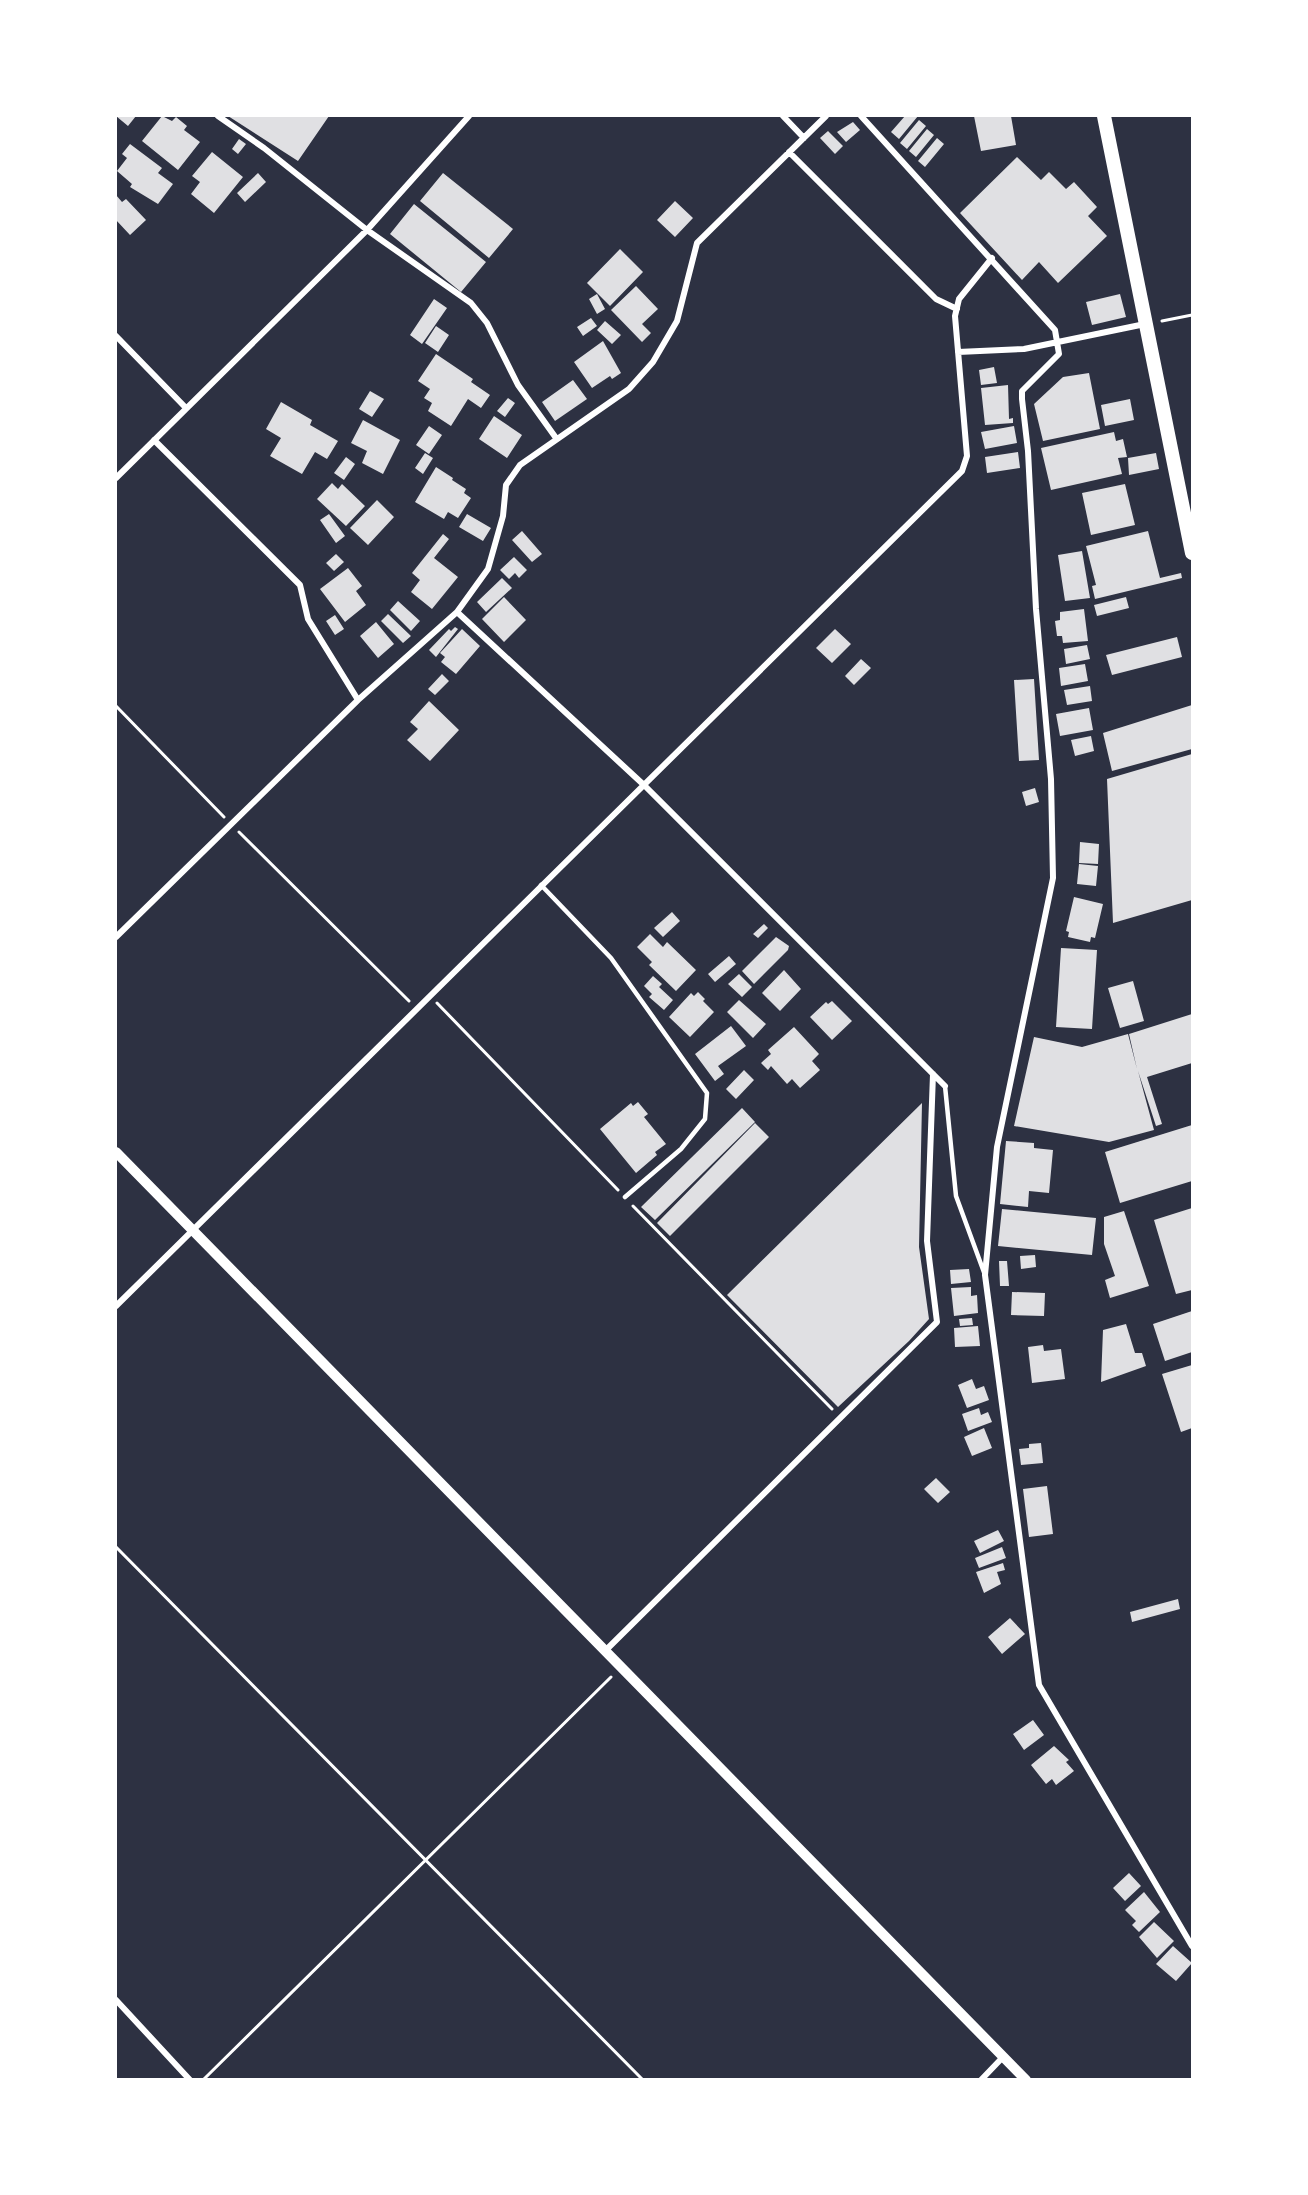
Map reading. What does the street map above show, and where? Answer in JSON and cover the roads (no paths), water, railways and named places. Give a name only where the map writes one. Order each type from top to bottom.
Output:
[{"type":"main road","points":[[1104,116],[1192,553]]},
{"type":"street","points":[[218,116],[264,148],[367,230],[471,303],[487,323],[518,385],[556,438]]},
{"type":"street","points":[[116,478],[367,230],[469,116]]},
{"type":"street","points":[[783,116],[804,138]]},
{"type":"street","points":[[116,937],[358,700],[457,612],[488,568],[504,516],[506,485],[520,465],[629,389],[653,362],[677,321],[697,243],[826,116]]},
{"type":"street","points":[[861,116],[1055,330],[1059,354],[1022,391],[1028,451],[1036,609],[1051,779],[1053,878],[997,1147],[985,1275],[1039,1685],[1192,1946]]},
{"type":"street","points":[[789,152],[936,299],[957,309]]},
{"type":"street","points":[[116,1306],[962,471],[967,456],[958,352],[957,309],[959,299],[992,258]]},
{"type":"street","points":[[958,352],[1024,349],[1145,324]]},
{"type":"street","points":[[116,336],[186,408]]},
{"type":"street","points":[[154,440],[300,585],[308,619],[358,700]]},
{"type":"street","points":[[457,612],[645,786],[945,1086]]},
{"type":"street","points":[[605,1652],[937,1322],[927,1241],[933,1074]]},
{"type":"street","points":[[116,1152],[1026,2079]]},
{"type":"street","points":[[116,2000],[190,2079]]},
{"type":"street","points":[[981,2079],[1003,2057]]},
{"type":"lane","points":[[541,885],[611,958],[707,1094],[705,1119],[681,1149],[625,1197]]},
{"type":"lane","points":[[945,1086],[956,1196],[971,1244],[985,1275]]}]
